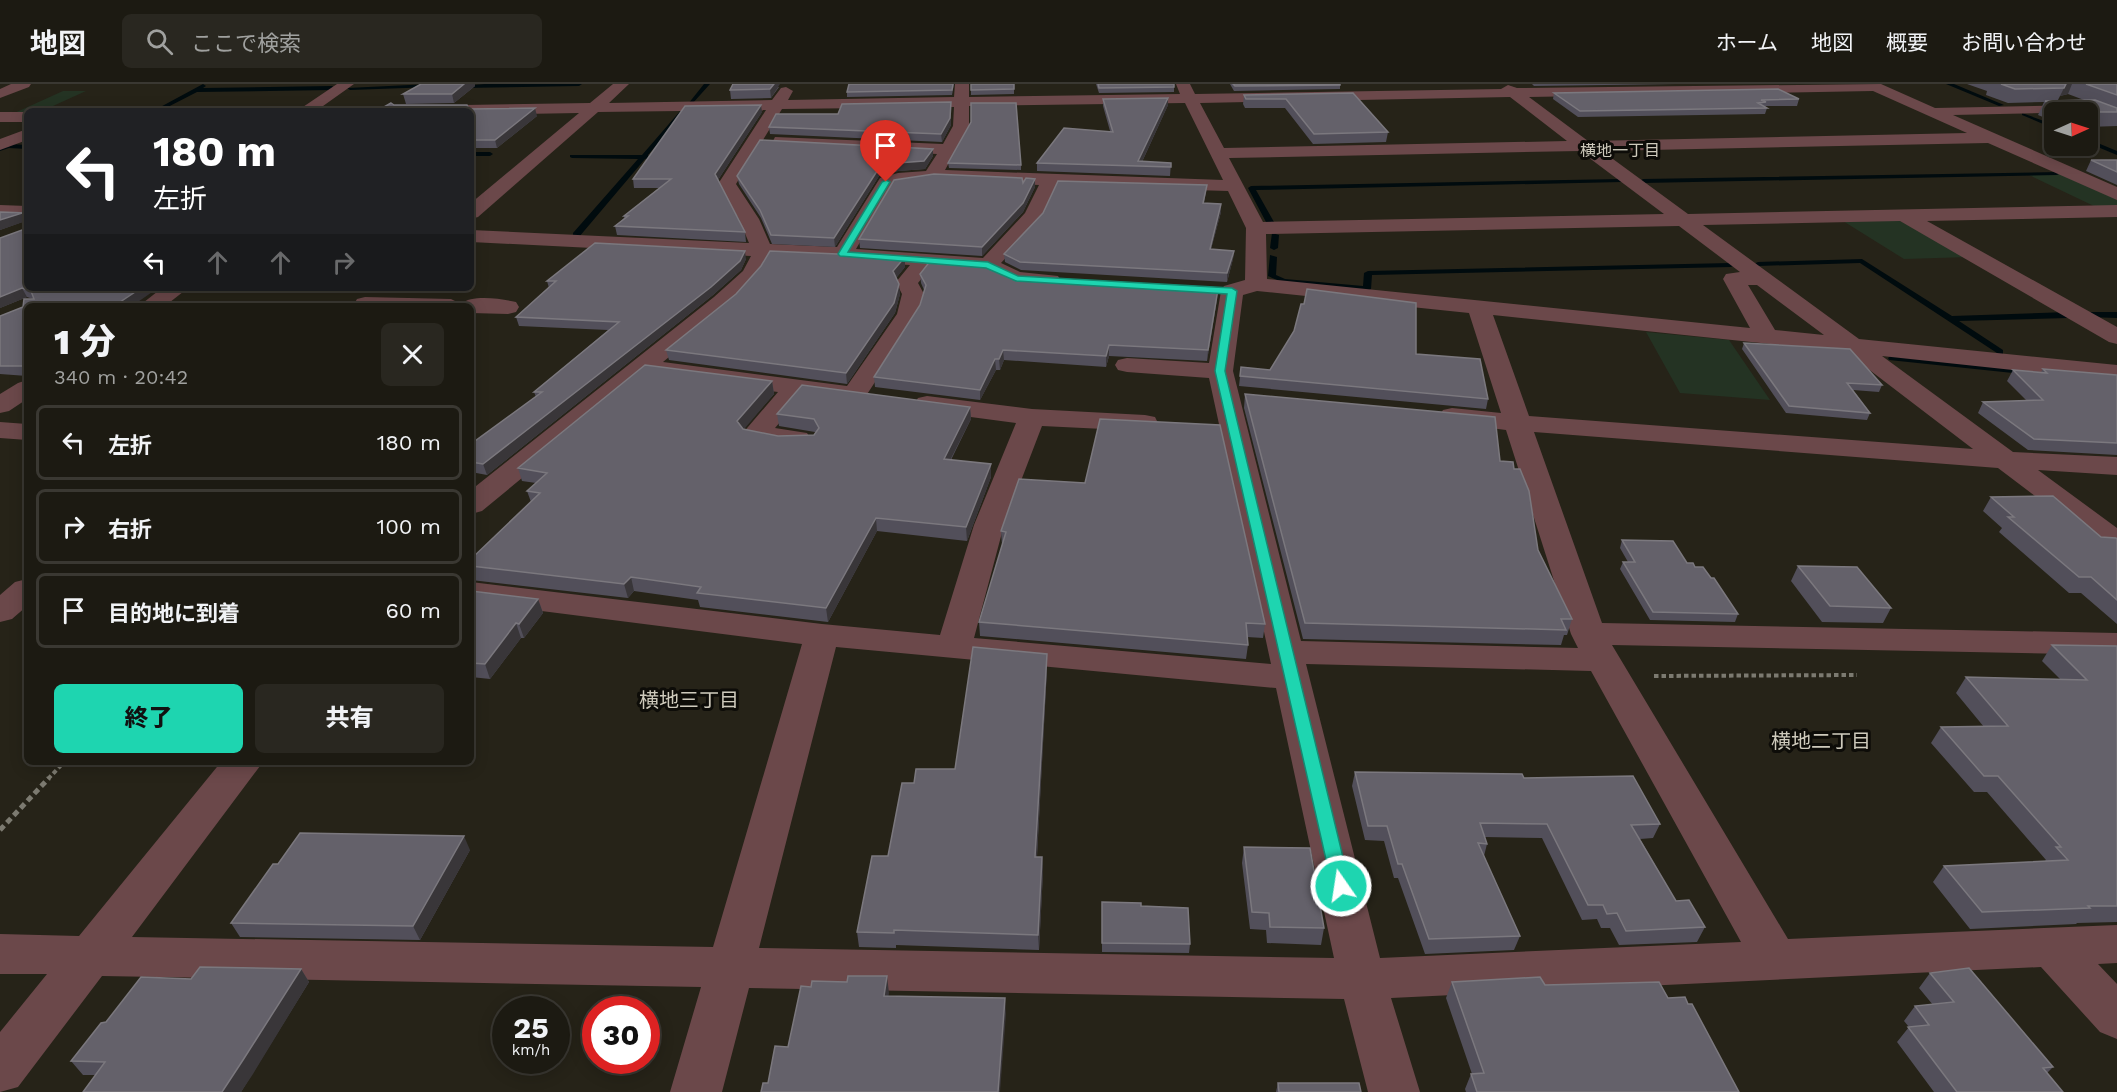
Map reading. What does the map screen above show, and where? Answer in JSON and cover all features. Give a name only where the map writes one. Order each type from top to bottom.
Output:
[{"type":"street","points":[[0,94],[24,84]]},
{"type":"street","points":[[310,108],[348,84]]},
{"type":"street","points":[[474,210],[622,84]]},
{"type":"street","points":[[474,503],[643,367],[752,274],[763,252],[749,219],[727,184],[790,84]]},
{"type":"street","points":[[474,111],[778,105],[962,93],[1872,86],[2117,194]]},
{"type":"street","points":[[1508,88],[2117,543]]},
{"type":"street","points":[[1186,91],[1256,228],[1257,284]]},
{"type":"street","points":[[933,175],[961,126],[962,93]]},
{"type":"street","points":[[1930,111],[2093,110],[2049,94]]},
{"type":"street","points":[[0,117],[24,117]]},
{"type":"street","points":[[0,145],[24,135]]},
{"type":"street","points":[[1218,153],[1991,138]]},
{"type":"street","points":[[755,140],[948,148]]},
{"type":"street","points":[[988,265],[1034,215],[1063,164]]},
{"type":"street","points":[[843,254],[886,182],[897,177],[926,178],[933,175],[1235,186]]},
{"type":"street","points":[[1256,228],[2117,210]]},
{"type":"street","points":[[0,211],[24,212]]},
{"type":"street","points":[[1904,215],[2117,337]]},
{"type":"street","points":[[474,236],[926,260],[988,265],[1016,279],[1073,282]]},
{"type":"street","points":[[879,397],[913,294],[907,282],[926,260]]},
{"type":"street","points":[[1762,278],[1734,279],[1766,336]]},
{"type":"street","points":[[1394,1092],[1362,979],[1289,665],[1222,427],[1232,388],[1221,290],[1257,284],[2117,373]]},
{"type":"street","points":[[154,303],[172,291]]},
{"type":"street","points":[[366,303],[380,291]]},
{"type":"street","points":[[474,306],[508,307]]},
{"type":"street","points":[[1479,307],[1517,423],[1601,657],[1775,960]]},
{"type":"street","points":[[1127,365],[1232,388]]},
{"type":"street","points":[[643,367],[1032,417],[1174,424]]},
{"type":"street","points":[[796,387],[756,434],[805,440]]},
{"type":"street","points":[[0,405],[24,390]]},
{"type":"street","points":[[1422,413],[1517,423],[2006,460],[2117,466]]},
{"type":"street","points":[[954,647],[989,525],[1032,417]]},
{"type":"street","points":[[0,430],[24,432]]},
{"type":"street","points":[[0,612],[24,592]]},
{"type":"street","points":[[474,592],[822,635],[954,647],[1289,665],[2117,644]]},
{"type":"street","points":[[696,1092],[822,635]]},
{"type":"street","points":[[0,1071],[241,765]]},
{"type":"street","points":[[0,954],[1362,979],[2117,944]]},
{"type":"street","points":[[2052,947],[2117,1017]]},
{"type":"path","points":[[1601,657],[1859,675]]},
{"type":"path","points":[[0,830],[61,765]]},
{"type":"green space","points":[[63,91],[86,91],[49,108],[25,108]]},
{"type":"green space","points":[[24,109],[24,115],[10,115]]},
{"type":"green space","points":[[2027,174],[2060,174],[2117,199],[2117,206],[2096,207]]},
{"type":"green space","points":[[1898,220],[1970,257],[1904,259],[1843,221]]},
{"type":"green space","points":[[1646,332],[1729,340],[1770,400],[1680,393]]},
{"type":"building","points":[[421,84],[464,84],[452,94],[403,94]]},
{"type":"building","points":[[733,84],[774,84],[770,89],[730,90]]},
{"type":"building","points":[[849,84],[953,84],[952,90],[847,92]]},
{"type":"building","points":[[971,84],[1014,84],[1014,89],[971,90]]},
{"type":"building","points":[[1098,84],[1174,84],[1174,87],[1099,88]]},
{"type":"building","points":[[1233,84],[1340,84],[1340,85],[1235,86]]},
{"type":"building","points":[[2001,84],[2066,84],[2064,88],[2015,89]]},
{"type":"building","points":[[2086,84],[2117,84],[2117,95]]},
{"type":"building","points":[[1778,89],[1799,99],[1761,100],[1766,102],[1758,103],[1767,108],[1580,111],[1554,93]]},
{"type":"building","points":[[1353,93],[1388,132],[1314,134],[1286,99],[1246,99],[1244,95]]},
{"type":"building","points":[[1168,98],[1138,161],[1171,163],[1171,167],[1037,163],[1064,128],[1113,132],[1103,99]]},
{"type":"building","points":[[2095,100],[2117,108],[2117,112],[2098,112],[2098,102],[2045,101]]},
{"type":"building","points":[[951,102],[950,118],[941,134],[769,127],[776,114],[838,114],[842,104]]},
{"type":"building","points":[[391,103],[394,105],[467,105],[468,108],[382,108]]},
{"type":"building","points":[[971,103],[1016,103],[1021,165],[948,163],[971,122]]},
{"type":"building","points":[[761,105],[715,174],[745,232],[615,226],[628,216],[624,216],[671,179],[633,179],[685,106]]},
{"type":"building","points":[[535,108],[495,140],[474,140],[474,109]]},
{"type":"building","points":[[760,140],[933,149],[924,161],[897,163],[879,168],[834,238],[771,235],[760,210],[737,176]]},
{"type":"building","points":[[2091,160],[2117,160],[2117,172]]},
{"type":"building","points":[[934,174],[1022,178],[1023,183],[1026,178],[1035,179],[1023,203],[982,247],[859,239],[894,180]]},
{"type":"building","points":[[1058,181],[1207,185],[1203,203],[1221,204],[1210,249],[1234,251],[1227,273],[1020,262],[1004,254],[1043,213]]},
{"type":"building","points":[[0,212],[24,213],[24,214],[0,220]]},
{"type":"building","points":[[24,229],[24,289],[0,297],[0,238]]},
{"type":"building","points":[[595,243],[745,251],[740,261],[711,287],[483,464],[474,462],[474,442],[542,392],[534,392],[619,322],[516,317],[556,281],[547,281]]},
{"type":"building","points":[[770,251],[905,257],[893,271],[899,284],[894,303],[846,373],[666,350],[736,294],[761,266]]},
{"type":"building","points":[[931,260],[983,264],[1016,278],[1218,289],[1208,350],[1109,345],[1106,356],[1003,350],[999,359],[995,359],[980,390],[874,377],[920,305],[926,285],[920,274]]},
{"type":"building","points":[[1307,289],[1416,303],[1416,354],[1480,359],[1488,399],[1240,376],[1241,367],[1270,370],[1294,331]]},
{"type":"building","points":[[31,291],[136,291],[118,303],[24,303],[24,366],[0,366],[0,316],[23,307],[24,299],[34,299]]},
{"type":"building","points":[[1744,343],[1850,349],[1882,385],[1847,383],[1870,413],[1789,406]]},
{"type":"building","points":[[645,365],[772,381],[737,421],[743,429],[778,436],[814,435],[819,428],[814,419],[777,414],[802,385],[970,407],[944,459],[991,464],[966,527],[876,518],[826,608],[697,593],[701,587],[631,577],[624,584],[474,566],[474,556],[540,493],[527,491],[547,473],[518,468]]},
{"type":"building","points":[[2043,369],[2117,375],[2117,443],[2034,439],[1983,402],[2043,400],[2013,370],[2047,373]]},
{"type":"building","points":[[1245,394],[1495,417],[1500,461],[1513,462],[1514,469],[1520,469],[1529,491],[1538,550],[1572,619],[1561,619],[1566,630],[1305,623]]},
{"type":"building","points":[[1100,419],[1220,425],[1265,624],[1246,623],[1248,645],[979,622],[1006,532],[1001,531],[1019,479],[1085,483]]},
{"type":"building","points":[[2053,496],[2101,537],[2117,539],[2117,600],[2091,577],[2079,577],[2008,517],[2014,517],[1991,497]]},
{"type":"building","points":[[1622,540],[1673,541],[1687,563],[1693,563],[1695,567],[1703,567],[1711,578],[1714,578],[1738,614],[1653,612],[1623,562],[1635,562]]},
{"type":"building","points":[[1798,566],[1857,567],[1891,608],[1830,606]]},
{"type":"building","points":[[474,591],[538,599],[519,624],[516,623],[485,664],[474,663]]},
{"type":"building","points":[[2052,645],[2117,646],[2117,906],[1982,912],[1944,866],[2068,860],[2056,847],[2061,847],[1998,776],[1984,776],[1941,727],[2008,726],[1966,677],[2087,680]]},
{"type":"building","points":[[973,647],[1047,654],[1035,857],[1042,857],[1038,935],[894,930],[894,933],[857,932],[872,856],[888,856],[902,783],[914,783],[916,769],[955,769]]},
{"type":"building","points":[[1355,772],[1522,774],[1524,778],[1633,776],[1660,824],[1631,825],[1676,901],[1689,900],[1705,927],[1626,931],[1617,913],[1607,914],[1603,905],[1588,905],[1547,824],[1480,823],[1487,844],[1478,843],[1520,936],[1429,939],[1402,864],[1398,864],[1387,826],[1368,826]]},
{"type":"building","points":[[300,833],[464,836],[413,926],[231,923],[273,864],[278,864]]},
{"type":"building","points":[[1244,847],[1310,848],[1324,928],[1270,927],[1269,913],[1252,912]]},
{"type":"building","points":[[1102,902],[1188,908],[1190,944],[1102,943]]},
{"type":"building","points":[[200,967],[301,969],[222,1092],[83,1092],[105,1062],[71,1061],[101,1023],[106,1022],[141,977],[191,979]]},
{"type":"building","points":[[1969,968],[2053,1067],[2043,1068],[2063,1092],[1957,1092],[1908,1027],[1929,1025],[1915,1006],[1954,1002],[1930,973]]},
{"type":"building","points":[[848,976],[887,976],[884,996],[1005,998],[998,1092],[761,1092],[763,1083],[768,1083],[775,1046],[788,1047],[801,986],[811,987],[812,981],[847,982]]},
{"type":"building","points":[[1540,977],[1545,985],[1659,982],[1668,998],[1685,997],[1688,1004],[1692,1004],[1739,1092],[1477,1092],[1471,1074],[1484,1073],[1452,982]]},
{"type":"building","points":[[1278,1083],[1359,1083],[1361,1092],[1279,1092]]},
{"type":"waterway","points":[[461,86],[579,84]]},
{"type":"waterway","points":[[690,103],[707,84]]},
{"type":"waterway","points":[[1949,84],[2001,105]]},
{"type":"waterway","points":[[162,108],[203,86]]},
{"type":"waterway","points":[[350,88],[431,86]]},
{"type":"waterway","points":[[196,90],[332,88]]},
{"type":"waterway","points":[[643,157],[683,111]]},
{"type":"waterway","points":[[2024,114],[2044,122]]},
{"type":"waterway","points":[[2098,145],[2117,153]]},
{"type":"waterway","points":[[0,149],[8,146],[24,147]]},
{"type":"waterway","points":[[474,154],[490,154]]},
{"type":"waterway","points":[[572,156],[643,157]]},
{"type":"waterway","points":[[576,235],[643,157]]},
{"type":"waterway","points":[[1643,181],[2057,173]]},
{"type":"waterway","points":[[1251,188],[1620,181]]},
{"type":"waterway","points":[[1252,188],[1270,222]]},
{"type":"waterway","points":[[1274,248],[1275,235]]},
{"type":"waterway","points":[[1273,257],[1272,276],[1284,281],[1367,289],[1368,273],[1731,265]]},
{"type":"waterway","points":[[1758,264],[1862,261],[1950,319]]},
{"type":"waterway","points":[[1950,319],[2068,315]]},
{"type":"waterway","points":[[2090,315],[2117,315]]},
{"type":"waterway","points":[[1950,319],[2000,352]]},
{"type":"waterway","points":[[1892,358],[2013,370]]},
{"type":"district","name":"横地一丁目","points":[[1620,150]]},
{"type":"district","name":"横地三丁目","points":[[689,700]]},
{"type":"district","name":"横地二丁目","points":[[1821,741]]},
{"type":"route","points":[[886,182],[843,254],[988,265],[1016,279],[1232,291],[1220,371],[1341,886]]}]
